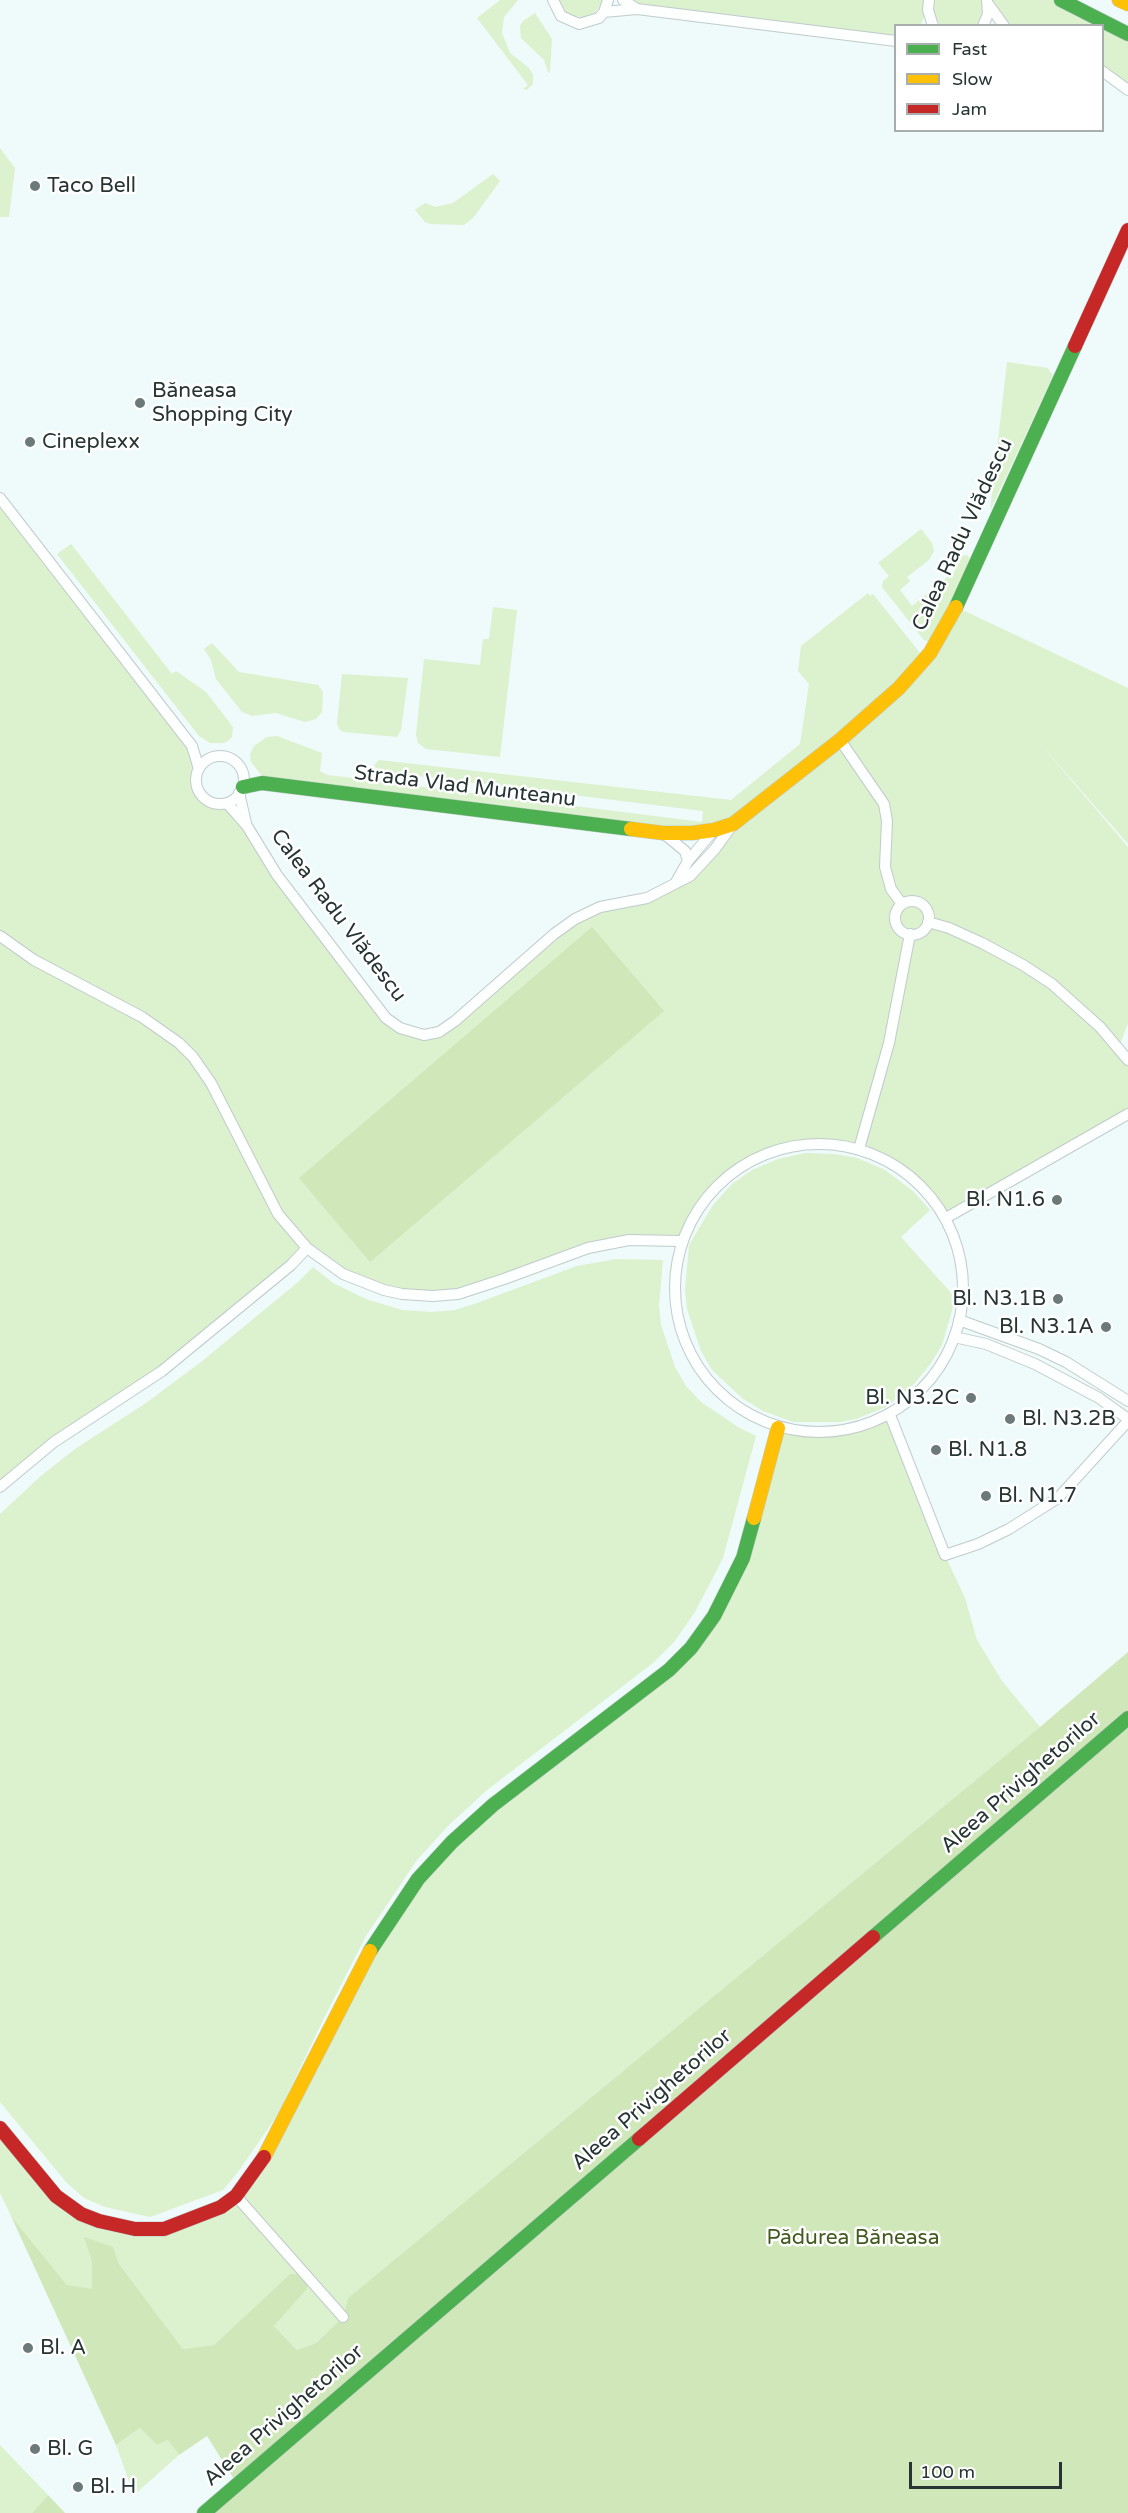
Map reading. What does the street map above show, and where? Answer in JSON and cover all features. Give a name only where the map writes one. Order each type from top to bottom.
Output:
[{"type":"main road","points":[[1061,0],[1128,34]]},
{"type":"main road","points":[[1119,0],[1128,4]]},
{"type":"main road","name":"Calea Radu Vlădescu","points":[[663,833],[697,838],[733,824],[840,740],[899,688],[930,653],[944,631],[1128,230]]},
{"type":"main road","name":"Strada Vlad Munteanu","points":[[241,785],[262,783],[663,833]]},
{"type":"main road","points":[[0,2128],[56,2196],[81,2214],[99,2221],[135,2229],[164,2229],[202,2216],[221,2207],[236,2196],[270,2149],[364,1960],[418,1879],[452,1842],[493,1805],[540,1767],[636,1698],[669,1670],[691,1648],[714,1616],[743,1558],[778,1428]]},
{"type":"main road","name":"Aleea Privighetorilor","points":[[204,2513],[1128,1718]]},
{"type":"street","points":[[553,0],[561,16],[572,23],[579,24],[593,21],[604,12],[608,0]]},
{"type":"street","points":[[623,0],[637,9]]},
{"type":"street","points":[[984,24],[988,14],[988,2]]},
{"type":"street","points":[[988,2],[1003,24]]},
{"type":"street","points":[[921,24],[929,5]]},
{"type":"street","points":[[929,5],[933,24]]},
{"type":"street","points":[[604,12],[637,9],[894,40]]},
{"type":"street","points":[[1104,72],[1128,90]]},
{"type":"street","points":[[0,498],[192,746],[199,769]]},
{"type":"street","points":[[840,740],[884,804],[887,821],[885,867],[891,889],[902,904]]},
{"type":"street","points":[[192,746],[213,757],[223,757],[234,761],[241,785],[227,803],[213,803],[202,796],[196,783],[199,769],[204,762],[213,757]]},
{"type":"street","name":"Calea Radu Vlădescu","points":[[241,785],[247,826]]},
{"type":"street","name":"Calea Radu Vlădescu","points":[[227,803],[247,826],[277,875],[386,1018],[400,1028],[414,1034],[424,1035],[439,1032],[455,1021],[554,934],[575,919],[600,907],[647,898],[690,876],[701,866],[733,824]]},
{"type":"street","points":[[663,833],[685,851],[688,861]]},
{"type":"street","points":[[697,838],[701,866]]},
{"type":"street","points":[[674,884],[684,872],[697,838]]},
{"type":"street","points":[[914,901],[921,903],[929,915],[928,922],[923,930],[910,934],[902,931],[896,923],[896,913],[902,904],[914,901]]},
{"type":"street","points":[[928,922],[949,928],[982,943],[1052,984],[1100,1027],[1128,1060]]},
{"type":"street","points":[[859,1149],[889,1043],[910,934]]},
{"type":"street","points":[[0,936],[34,960],[161,1028],[193,1058],[224,1107],[268,1197],[292,1232],[307,1248],[336,1270],[364,1283],[402,1294],[433,1296],[458,1294],[577,1251],[610,1243],[629,1240],[680,1241]]},
{"type":"street","points":[[946,1218],[1128,1114]]},
{"type":"street","points":[[805,1144],[834,1144],[859,1149],[889,1162],[919,1184],[946,1218],[957,1245],[960,1263],[962,1290],[959,1320],[954,1337],[939,1368],[920,1390],[890,1415],[857,1428],[841,1431],[804,1433],[778,1428],[759,1419],[720,1392],[704,1375],[692,1355],[677,1310],[675,1289],[680,1241],[705,1199],[725,1177],[747,1161],[775,1149],[805,1144]]},
{"type":"street","points":[[0,1487],[54,1442],[162,1371],[291,1265],[307,1248]]},
{"type":"street","points":[[959,1320],[1039,1349],[1074,1367],[1128,1401]]},
{"type":"street","points":[[890,1415],[945,1555],[978,1544],[1009,1529],[1058,1498],[1128,1420],[1082,1388],[1035,1364],[986,1344],[954,1337]]},
{"type":"street","points":[[236,2196],[343,2317]]},
{"type":"green space","points":[[500,0],[518,0],[504,17],[502,33],[510,53],[529,68],[533,75],[533,84],[527,90],[523,89],[528,85],[477,18]]},
{"type":"green space","points":[[559,0],[603,0],[595,13],[584,18],[567,14]]},
{"type":"green space","points":[[623,0],[929,0],[928,10],[921,24],[894,24],[894,39],[637,9]]},
{"type":"green space","points":[[935,0],[982,0],[983,11],[978,24],[939,24],[933,9]]},
{"type":"green space","points":[[987,0],[1061,0],[1128,34],[1128,90],[1104,72],[1104,24],[1003,24]]},
{"type":"green space","points":[[535,13],[552,39],[550,73],[544,60],[521,38],[520,26],[523,21]]},
{"type":"green space","points":[[0,148],[15,168],[9,217],[0,217]]},
{"type":"green space","points":[[493,174],[500,181],[473,218],[464,225],[431,224],[425,222],[415,210],[425,203],[435,207],[453,203]]},
{"type":"green space","points":[[1007,362],[1048,368],[1053,376],[990,511]]},
{"type":"green space","points":[[0,498],[204,762],[196,779],[197,788],[202,796],[220,804],[234,799],[263,854],[400,1028],[439,1032],[575,919],[647,898],[690,876],[733,824],[899,688],[956,607],[1128,688],[1128,844],[1031,733],[1128,847],[1128,1023],[1119,1047],[1128,1060],[1128,1114],[946,1218],[919,1184],[889,1162],[843,1145],[805,1144],[775,1149],[747,1161],[725,1177],[705,1199],[680,1241],[629,1240],[458,1294],[384,1290],[307,1248],[162,1371],[0,1487]]},
{"type":"green space","points":[[921,529],[932,543],[934,551],[929,560],[907,577],[910,581],[900,590],[912,606],[955,571],[962,556],[967,555],[972,562],[931,643],[924,640],[882,587],[883,581],[889,576],[878,563]]},
{"type":"green space","points":[[71,544],[172,674],[176,671],[206,692],[233,727],[232,737],[229,740],[224,743],[210,743],[199,736],[57,554]]},
{"type":"green space","points":[[868,593],[870,596],[873,594],[920,653],[891,688],[734,819],[680,828],[263,777],[251,762],[250,754],[254,746],[267,737],[277,736],[322,753],[320,771],[328,775],[702,822],[703,811],[378,771],[374,765],[379,760],[731,800],[800,744],[809,684],[798,671],[801,646]]},
{"type":"green space","points":[[493,607],[517,610],[500,757],[426,749],[418,743],[416,735],[424,659],[480,665],[483,639],[489,639]]},
{"type":"green space","points":[[212,643],[239,672],[318,685],[323,692],[322,712],[316,719],[305,722],[276,713],[252,716],[242,712],[216,679],[211,660],[204,649]]},
{"type":"green space","points":[[342,674],[408,678],[401,730],[397,737],[340,730],[337,724]]},
{"type":"green space","points":[[592,927],[664,1011],[370,1262],[299,1178]]},
{"type":"green space","points":[[806,1153],[857,1158],[885,1170],[913,1191],[930,1210],[901,1237],[953,1295],[953,1307],[942,1345],[914,1384],[886,1407],[856,1419],[840,1422],[793,1422],[763,1411],[742,1398],[712,1370],[701,1351],[687,1309],[685,1290],[689,1245],[713,1205],[732,1184],[752,1170],[778,1159]]},
{"type":"green space","points":[[616,1259],[663,1260],[659,1305],[661,1325],[675,1367],[686,1386],[701,1402],[738,1427],[756,1436],[723,1558],[695,1612],[674,1642],[653,1663],[487,1790],[449,1825],[417,1860],[366,1936],[278,2114],[223,2190],[150,2217],[105,2207],[84,2198],[66,2182],[0,2102],[0,1514],[42,1475],[75,1449],[146,1403],[201,1362],[313,1267],[333,1283],[366,1299],[402,1310],[432,1312],[455,1310],[577,1266]]},
{"type":"green space","points":[[890,1415],[945,1555],[965,1598],[977,1640],[1002,1681],[1040,1727],[348,2298],[343,2317],[316,2343],[297,2350],[274,2326],[307,2289],[290,2274],[214,2345],[183,2349],[119,2264],[113,2247],[92,2261],[92,2290],[67,2285],[11,2216],[0,2193],[0,2128],[81,2214],[164,2229],[236,2196],[364,1960],[452,1842],[669,1670],[732,1584],[778,1428],[804,1433],[841,1431],[857,1428]]},
{"type":"green space","name":"Pădurea Băneasa","points":[[1128,1652],[1128,2513],[204,2513],[237,2484],[207,2436],[179,2455],[168,2440],[157,2445],[140,2428],[116,2445],[11,2216],[67,2285],[92,2289],[92,2261],[84,2237],[113,2247],[119,2264],[183,2349],[214,2345],[290,2274],[297,2274],[307,2285],[307,2289],[274,2326],[297,2350],[316,2343],[343,2317],[348,2298]]},
{"type":"green space","points":[[140,2428],[157,2445],[168,2440],[179,2455],[134,2495],[116,2445]]},
{"type":"green space","points":[[0,2445],[48,2495],[32,2513],[0,2513]]},
{"type":"green space","points":[[48,2495],[65,2513],[32,2513]]},
{"type":"traffic: fast","points":[[1061,0],[1128,34]]},
{"type":"traffic: fast","points":[[956,607],[1075,346]]},
{"type":"traffic: fast","points":[[243,787],[262,783],[631,829]]},
{"type":"traffic: fast","points":[[370,1951],[418,1879],[452,1842],[493,1805],[669,1670],[691,1648],[714,1616],[743,1558],[754,1518]]},
{"type":"traffic: fast","points":[[873,1937],[1128,1718]]},
{"type":"traffic: fast","points":[[204,2513],[639,2139]]},
{"type":"traffic: slow","points":[[1119,0],[1128,4]]},
{"type":"traffic: slow","points":[[631,829],[663,833],[692,833],[733,824],[840,740],[899,688],[930,653],[956,607]]},
{"type":"traffic: slow","points":[[754,1518],[778,1428]]},
{"type":"traffic: slow","points":[[264,2157],[370,1951]]},
{"type":"traffic: jam","points":[[1075,346],[1128,230]]},
{"type":"traffic: jam","points":[[639,2139],[873,1937]]},
{"type":"traffic: jam","points":[[0,2128],[56,2196],[81,2214],[99,2221],[135,2229],[164,2229],[221,2207],[236,2196],[264,2157]]},
{"type":"place","name":"Taco Bell","points":[[35,186]]},
{"type":"place","name":"Băneasa Shopping City","points":[[140,403]]},
{"type":"place","name":"Cineplexx","points":[[30,442]]},
{"type":"place","name":"Bl. N1.6","points":[[1057,1200]]},
{"type":"place","name":"Bl. N3.1B","points":[[1058,1299]]},
{"type":"place","name":"Bl. N3.1A","points":[[1106,1327]]},
{"type":"place","name":"Bl. N3.2C","points":[[971,1398]]},
{"type":"place","name":"Bl. N3.2B","points":[[1010,1419]]},
{"type":"place","name":"Bl. N1.8","points":[[936,1450]]},
{"type":"place","name":"Bl. N1.7","points":[[986,1496]]},
{"type":"place","name":"Bl. A","points":[[28,2348]]},
{"type":"place","name":"Bl. G","points":[[35,2449]]},
{"type":"place","name":"Bl. H","points":[[78,2487]]}]
